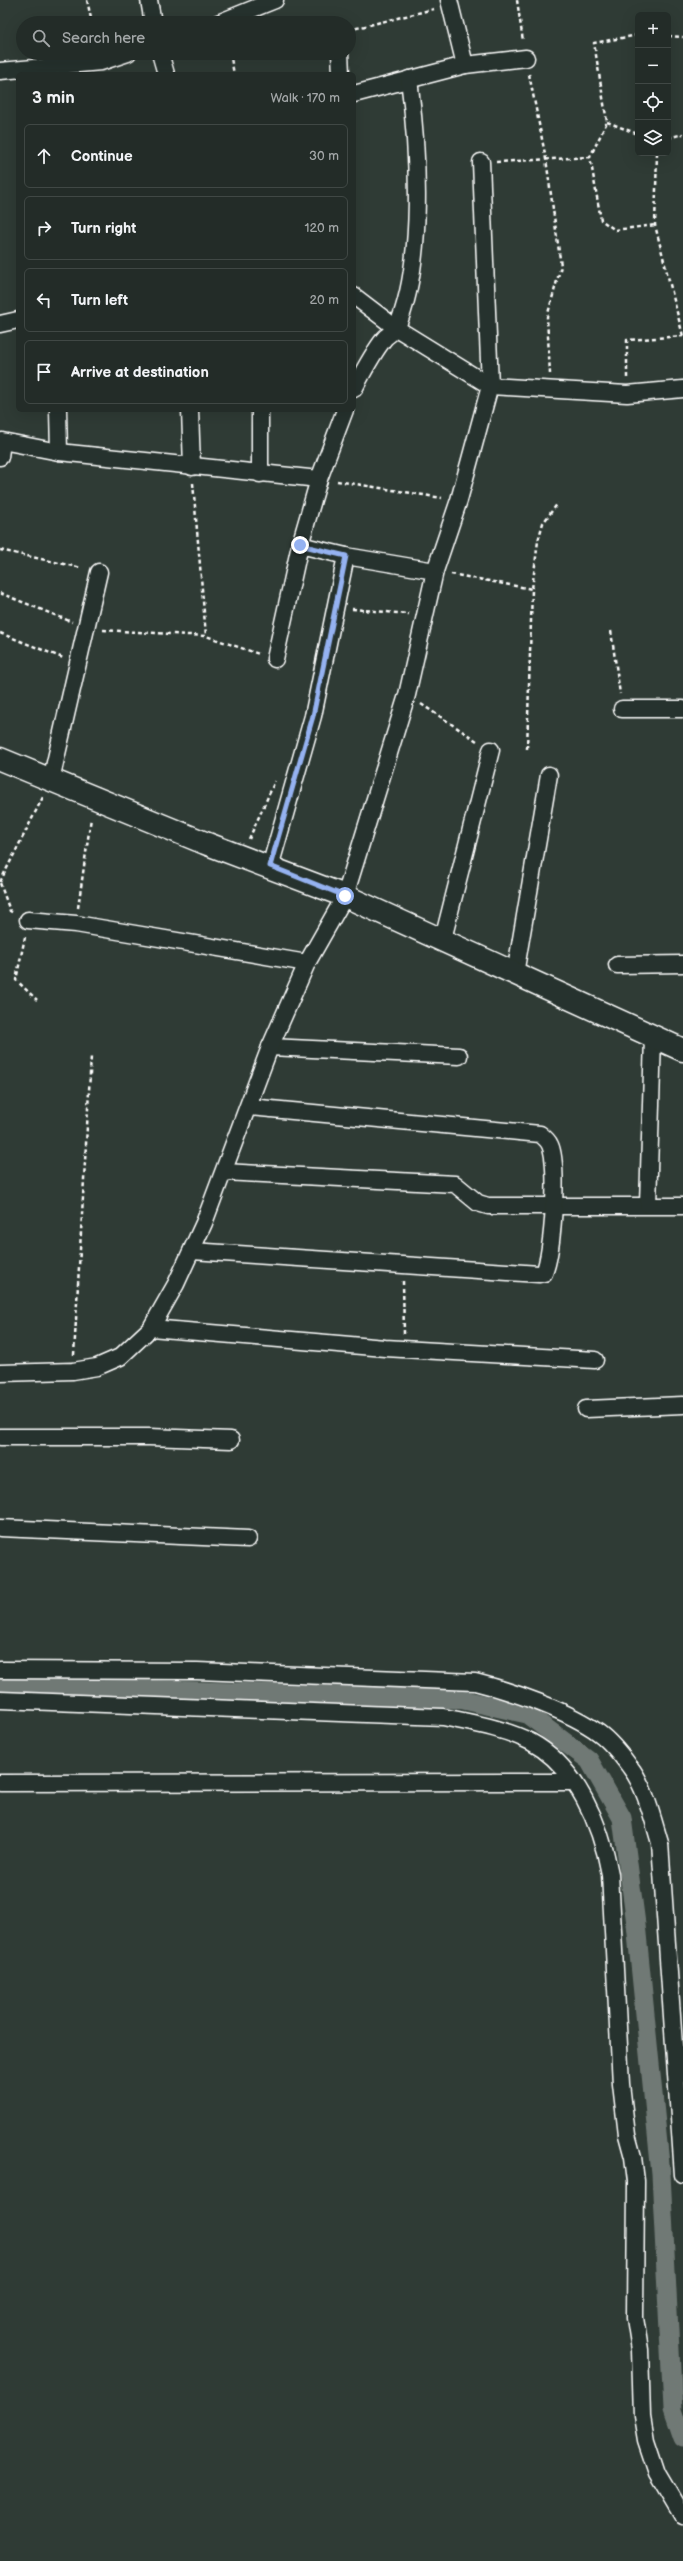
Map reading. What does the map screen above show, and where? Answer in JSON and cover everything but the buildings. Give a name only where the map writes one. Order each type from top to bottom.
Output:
[{"type":"street","points":[[149,0],[152,16]]},
{"type":"street","points":[[235,16],[275,0]]},
{"type":"street","points":[[450,3],[465,65]]},
{"type":"street","points":[[356,93],[409,78],[465,65],[526,58]]},
{"type":"street","points":[[0,71],[101,62],[107,60]]},
{"type":"street","points":[[162,60],[165,72]]},
{"type":"street","points":[[340,60],[341,72]]},
{"type":"street","points":[[356,386],[384,338],[396,328],[409,282],[416,214],[415,125],[409,78]]},
{"type":"street","points":[[0,1373],[73,1371],[97,1367],[120,1357],[151,1328],[192,1251],[224,1172],[270,1047],[307,963],[345,896],[407,695],[435,571],[459,500],[490,386],[481,162]]},
{"type":"street","points":[[356,298],[396,328],[490,386],[627,394],[683,389]]},
{"type":"street","points":[[0,324],[16,320]]},
{"type":"street","points":[[58,412],[59,452]]},
{"type":"street","points":[[190,412],[192,467]]},
{"type":"street","points":[[260,412],[260,474]]},
{"type":"street","points":[[275,659],[300,545],[319,478],[344,412]]},
{"type":"street","points":[[0,457],[2,441],[59,452],[260,474],[319,478]]},
{"type":"street","points":[[300,545],[346,556],[435,571]]},
{"type":"street","points":[[270,866],[313,716],[346,556]]},
{"type":"street","points":[[51,780],[99,572]]},
{"type":"street","points":[[622,709],[683,709]]},
{"type":"street","points":[[443,939],[491,750]]},
{"type":"street","points":[[0,759],[345,896],[443,939],[515,974],[683,1050]]},
{"type":"street","points":[[515,974],[549,775]]},
{"type":"street","points":[[28,920],[76,924],[307,963]]},
{"type":"street","points":[[616,965],[683,964]]},
{"type":"street","points":[[648,1205],[653,1037]]},
{"type":"street","points":[[270,1047],[459,1056]]},
{"type":"street","points":[[192,1251],[403,1266],[544,1273],[553,1239],[554,1206],[553,1153],[546,1138],[534,1132],[248,1107]]},
{"type":"street","points":[[224,1172],[446,1182],[462,1187],[478,1203],[488,1206],[683,1206]]},
{"type":"street","points":[[151,1328],[404,1349],[595,1360]]},
{"type":"street","points":[[586,1409],[683,1405]]},
{"type":"street","points":[[0,1437],[149,1437],[231,1440]]},
{"type":"street","points":[[0,1528],[248,1539]]},
{"type":"street","points":[[0,1670],[197,1671],[475,1682],[510,1692],[552,1709],[599,1733],[631,1768],[647,1802],[660,1843],[678,2020],[683,2175]]},
{"type":"street","points":[[0,1700],[442,1717],[483,1726],[529,1741],[548,1753],[573,1782],[597,1823],[605,1846],[610,1874],[621,2084],[627,2135],[633,2157],[636,2181],[635,2318],[640,2350],[643,2422],[646,2440],[657,2473],[683,2517]]},
{"type":"street","points":[[0,1783],[573,1782]]},
{"type":"path","points":[[87,0],[90,16]]},
{"type":"path","points":[[517,0],[526,58],[546,159],[561,266],[547,317],[550,390]]},
{"type":"path","points":[[356,28],[450,3]]},
{"type":"path","points":[[635,36],[594,43],[607,122],[590,157],[602,220],[616,230],[655,225]]},
{"type":"path","points":[[671,36],[683,37]]},
{"type":"path","points":[[231,60],[234,72]]},
{"type":"path","points":[[607,122],[635,133]]},
{"type":"path","points":[[671,137],[683,134]]},
{"type":"path","points":[[627,394],[627,340],[683,336],[655,225],[657,156]]},
{"type":"path","points":[[481,162],[590,157]]},
{"type":"path","points":[[192,467],[206,636]]},
{"type":"path","points":[[319,478],[459,500]]},
{"type":"path","points":[[527,749],[532,589],[538,541],[543,524],[558,502]]},
{"type":"path","points":[[0,550],[99,572]]},
{"type":"path","points":[[435,571],[532,589]]},
{"type":"path","points":[[0,593],[87,629],[206,636],[275,659]]},
{"type":"path","points":[[335,607],[425,616]]},
{"type":"path","points":[[611,631],[622,709]]},
{"type":"path","points":[[0,633],[78,664]]},
{"type":"path","points":[[407,695],[491,750]]},
{"type":"path","points":[[37,1000],[16,980],[28,920],[10,911],[0,882],[51,780]]},
{"type":"path","points":[[76,924],[95,797]]},
{"type":"path","points":[[73,1371],[91,1056]]},
{"type":"path","points":[[403,1266],[404,1349]]},
{"type":"waterway","points":[[0,1685],[459,1699],[527,1714],[589,1760],[622,1818],[636,1924],[661,2174],[673,2409],[683,2438]]},
{"type":"route","points":[[300,545],[346,556],[313,716],[270,866],[345,896]]}]
